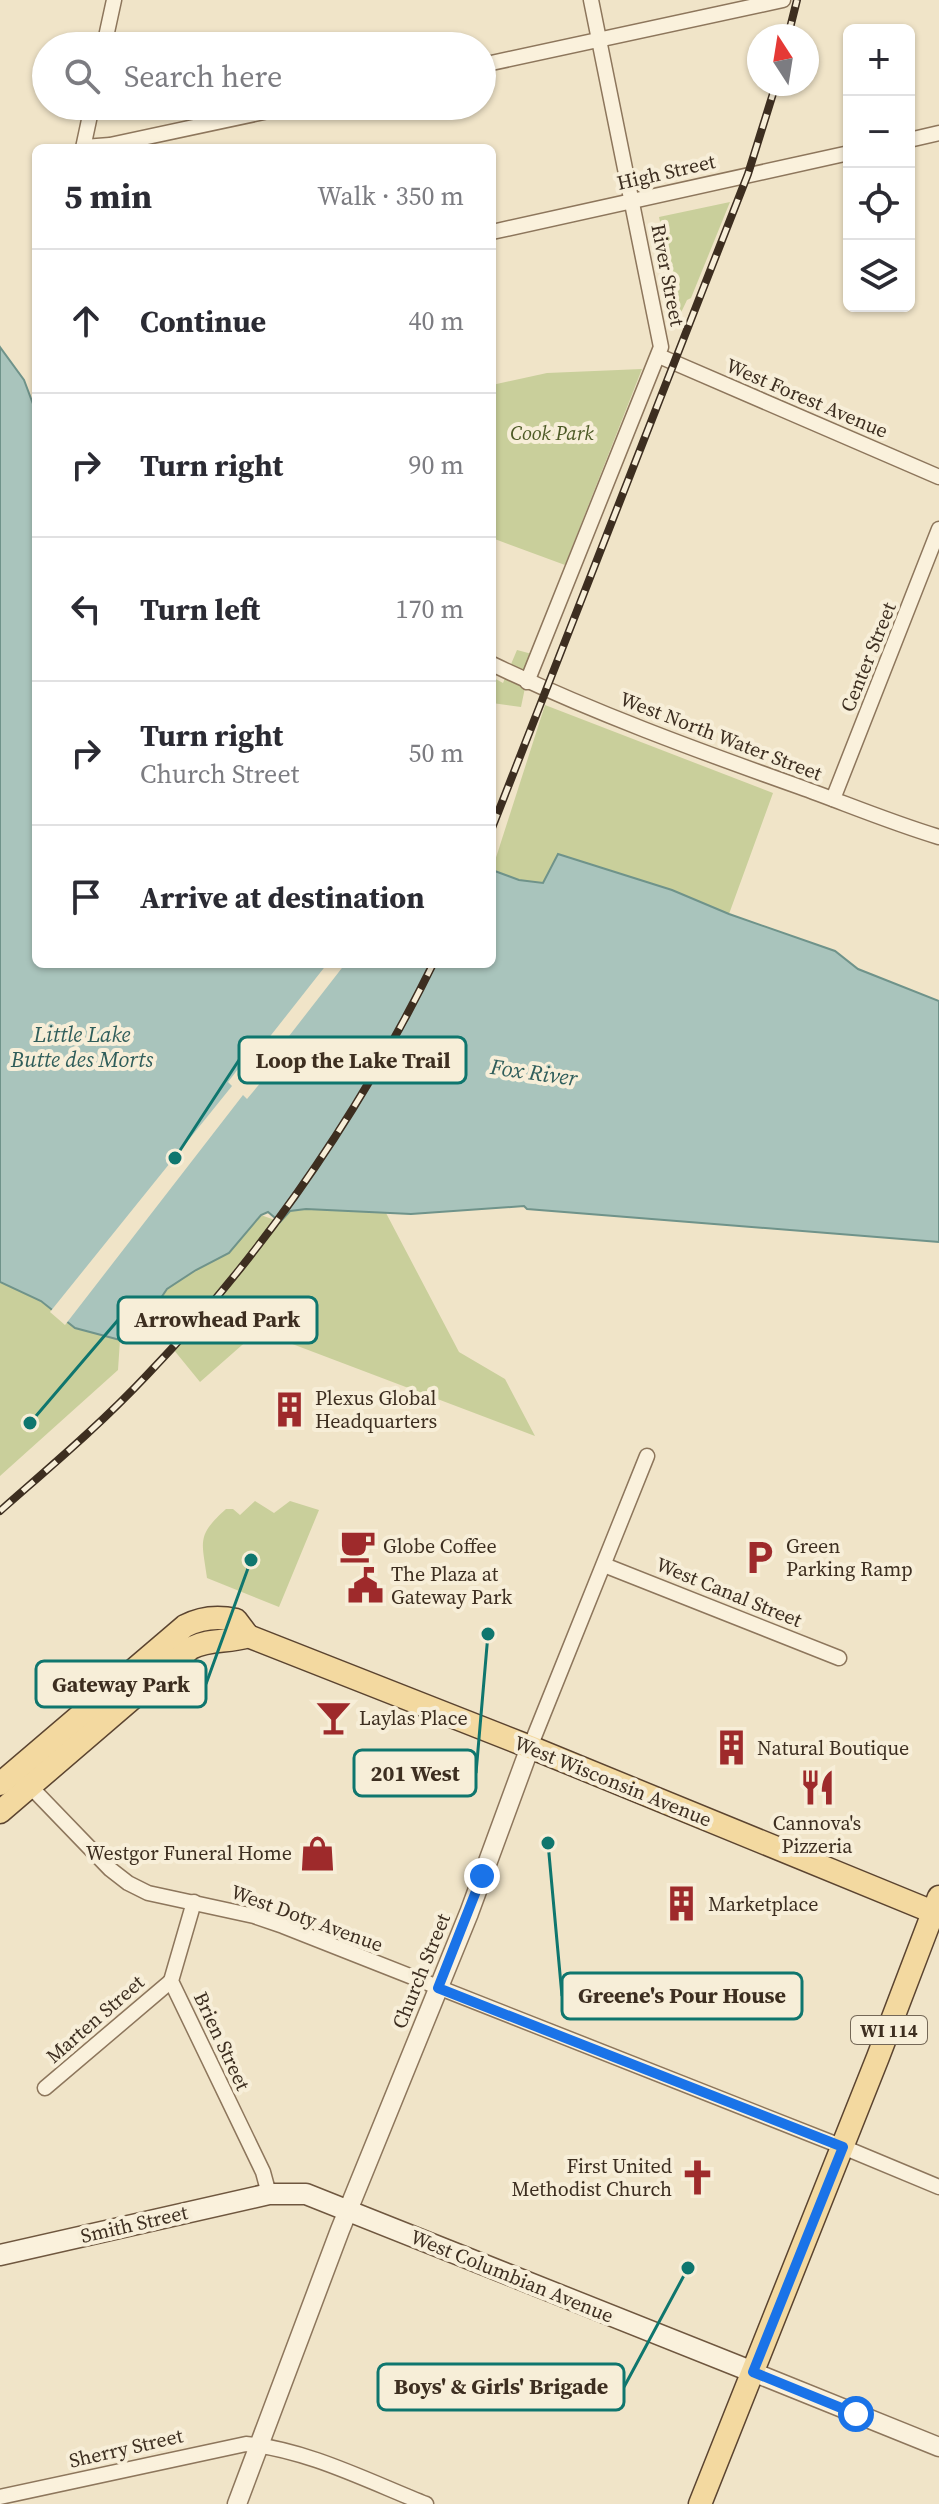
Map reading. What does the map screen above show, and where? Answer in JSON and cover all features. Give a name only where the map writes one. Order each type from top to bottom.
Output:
[{"type":"main road","name":"West Wisconsin Avenue","points":[[15,1780],[185,1626],[204,1618],[227,1618],[236,1620],[248,1636],[937,1908]]},
{"type":"main road","points":[[0,1812],[15,1780]]},
{"type":"main road","name":"WI 114","points":[[700,2504],[937,1908]]},
{"type":"main road","name":"West Columbian Avenue","points":[[269,2194],[306,2194],[753,2372]]},
{"type":"main road","name":"Smith Street","points":[[0,2255],[269,2194]]},
{"type":"street","points":[[107,32],[114,0]]},
{"type":"street","name":"River Street","points":[[527,682],[659,356],[660,336],[591,0]]},
{"type":"street","points":[[496,62],[783,0]]},
{"type":"street","points":[[85,144],[89,120]]},
{"type":"street","points":[[115,144],[227,120]]},
{"type":"street","points":[[915,139],[939,133]]},
{"type":"street","name":"High Street","points":[[496,231],[843,154]]},
{"type":"street","name":"West Forest Avenue","points":[[659,356],[939,477]]},
{"type":"street","name":"Center Street","points":[[833,799],[939,529]]},
{"type":"street","name":"West North Water Street","points":[[496,666],[527,682],[674,741],[939,837]]},
{"type":"street","name":"Church Street","points":[[237,2504],[348,2210],[647,1456]]},
{"type":"street","name":"West Canal Street","points":[[604,1565],[839,1658]]},
{"type":"street","name":"West Doty Avenue","points":[[15,1780],[110,1869],[148,1893],[254,1916],[939,2187]]},
{"type":"street","name":"Brien Street","points":[[194,1902],[171,1981],[263,2172],[269,2194]]},
{"type":"street","name":"Marten Street","points":[[45,2088],[171,1981]]},
{"type":"street","points":[[753,2372],[939,2447]]},
{"type":"street","name":"Sherry Street","points":[[0,2497],[232,2445],[261,2445],[304,2457],[426,2504]]},
{"type":"green space","points":[[730,202],[691,298],[687,300],[676,323],[673,307],[675,291],[659,217]]},
{"type":"green space","name":"Cook Park","points":[[642,369],[565,565],[496,539],[496,384],[547,373]]},
{"type":"green space","points":[[517,650],[532,654],[521,707],[496,704],[496,679],[503,683]]},
{"type":"green space","points":[[545,705],[773,793],[729,914],[672,890],[559,854],[543,883],[519,880],[496,871],[496,858]]},
{"type":"green space","points":[[315,968],[75,1328],[120,1340],[118,1370],[0,1476],[0,1282],[42,1301]]},
{"type":"green space","points":[[327,1208],[386,1213],[459,1352],[505,1379],[535,1436],[258,1331],[200,1382],[147,1317],[167,1289],[229,1253],[261,1215],[280,1222],[290,1211]]},
{"type":"green space","points":[[255,1501],[274,1513],[290,1501],[319,1510],[279,1607],[207,1578],[203,1547],[205,1533],[226,1509],[233,1509],[240,1515]]},
{"type":"water","points":[[0,347],[24,380],[32,401],[32,968],[496,968],[496,871],[519,880],[543,883],[558,854],[672,890],[729,914],[835,951],[858,969],[939,1001],[939,1242],[527,1209],[524,1206],[411,1214],[306,1209],[290,1211],[280,1222],[268,1212],[261,1215],[229,1253],[167,1289],[148,1317],[155,1330],[152,1340],[120,1340],[75,1328],[41,1301],[0,1282]]},
{"type":"pier","points":[[324,968],[342,968],[258,1076],[262,1081],[247,1099],[243,1095],[65,1325],[50,1312],[232,1086],[228,1082],[242,1064],[246,1067]]},
{"type":"railway","points":[[791,24],[797,0]]},
{"type":"railway","points":[[496,818],[748,174],[772,96]]},
{"type":"railway","points":[[0,1511],[130,1393],[230,1281],[341,1128],[431,968]]},
{"type":"place","name":"Loop the Lake Trail","points":[[175,1158]]},
{"type":"place","name":"Plexus Global Headquarters","points":[[289,1409]]},
{"type":"place","name":"Arrowhead Park","points":[[30,1423]]},
{"type":"place","name":"Globe Coffee","points":[[357,1546]]},
{"type":"place","name":"Green Parking Ramp","points":[[760,1557]]},
{"type":"place","name":"Gateway Park","points":[[251,1560]]},
{"type":"place","name":"The Plaza at Gateway Park","points":[[365,1585]]},
{"type":"place","name":"201 West","points":[[488,1634]]},
{"type":"place","name":"Laylas Place","points":[[333,1718]]},
{"type":"place","name":"Natural Boutique","points":[[731,1748]]},
{"type":"place","name":"Cannova's Pizzeria","points":[[817,1788]]},
{"type":"place","name":"Greene's Pour House","points":[[548,1843]]},
{"type":"place","name":"Westgor Funeral Home","points":[[318,1853]]},
{"type":"place","name":"Marketplace","points":[[682,1904]]},
{"type":"place","name":"First United Methodist Church","points":[[698,2177]]},
{"type":"place","name":"Boys' & Girls' Brigade","points":[[688,2268]]},
{"type":"route","points":[[482,1876],[438,1988],[843,2147],[753,2372],[856,2414]]},
{"type":"water label","name":"Little Lake Butte des Morts","points":[[82,1046]]},
{"type":"water label","name":"Fox River","points":[[534,1072]]}]
